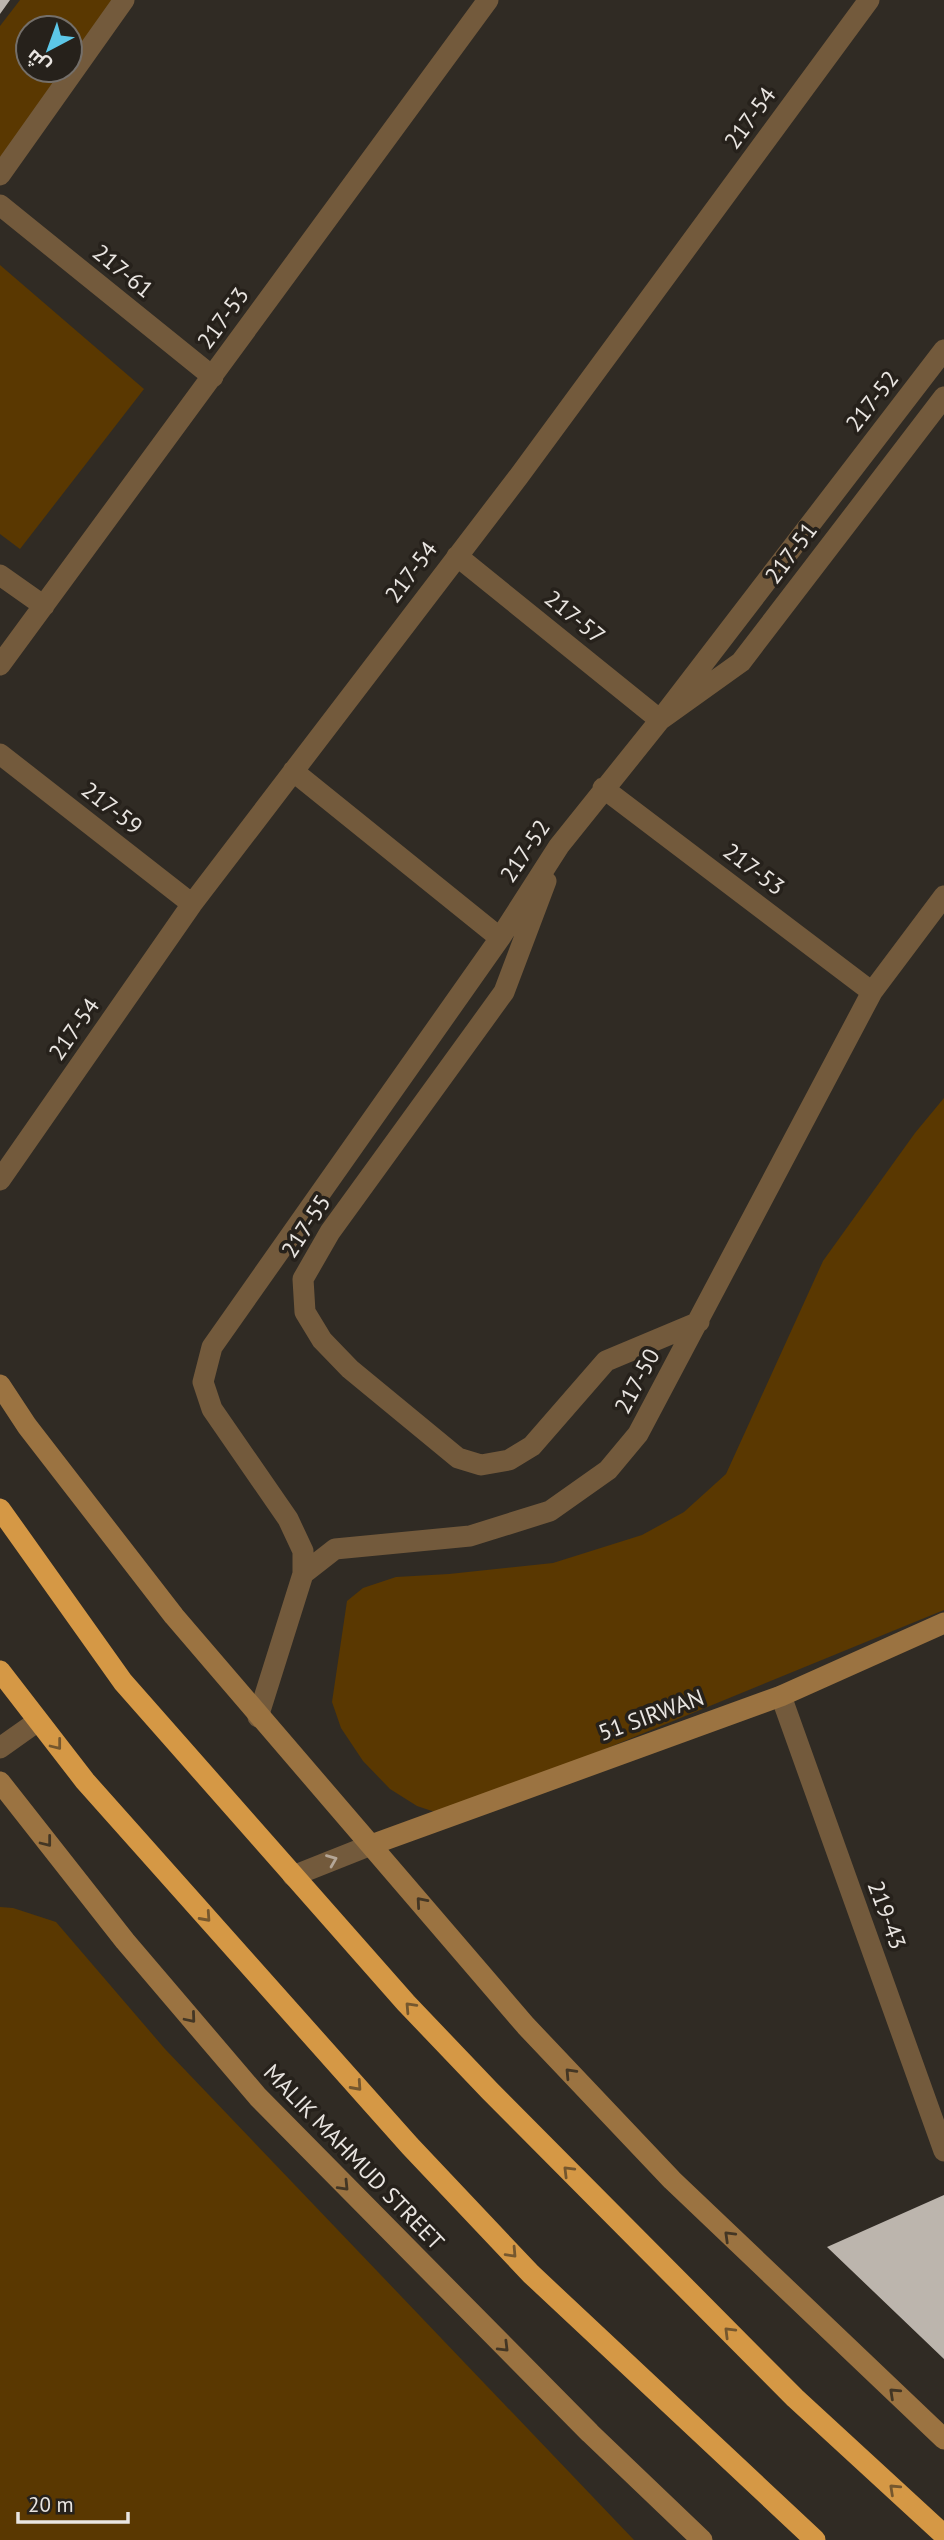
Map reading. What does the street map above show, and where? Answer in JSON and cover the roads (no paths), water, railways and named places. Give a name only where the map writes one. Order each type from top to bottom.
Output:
[{"type":"highway","points":[[0,1509],[123,1682],[406,2003],[795,2398],[944,2535]]},
{"type":"highway","points":[[0,1671],[85,1781],[410,2146],[531,2274],[815,2540]]},
{"type":"main road","points":[[0,1385],[27,1426],[100,1522],[258,1717],[372,1844],[526,2026],[609,2115],[737,2244],[944,2439]]},
{"type":"main road","name":"51 SIRWAN","points":[[372,1844],[781,1696],[944,1623]]},
{"type":"main road","name":"MALIK MAHMUD STREET","points":[[2,1788],[125,1941],[258,2097],[590,2433],[702,2540]]},
{"type":"street","points":[[0,175],[124,0]]},
{"type":"street","name":"217-53","points":[[0,665],[488,0]]},
{"type":"street","name":"217-54","points":[[0,1180],[192,904],[519,476],[869,0]]},
{"type":"street","name":"217-61","points":[[0,205],[212,377]]},
{"type":"street","name":"217-52","points":[[303,1573],[303,1551],[288,1518],[212,1409],[203,1382],[212,1347],[500,938],[559,846],[660,720],[944,350]]},
{"type":"street","name":"217-51","points":[[660,720],[741,662],[944,397]]},
{"type":"street","name":"217-57","points":[[457,556],[660,720]]},
{"type":"street","points":[[0,575],[44,606]]},
{"type":"street","name":"217-59","points":[[0,754],[192,904]]},
{"type":"street","points":[[292,771],[500,938]]},
{"type":"street","name":"217-53","points":[[603,788],[872,992]]},
{"type":"street","name":"217-55","points":[[559,846],[524,945],[504,992],[330,1232],[303,1279],[305,1312],[322,1340],[349,1369],[458,1458],[481,1465],[509,1460],[532,1446],[607,1361],[699,1322]]},
{"type":"street","name":"217-50","points":[[303,1573],[335,1549],[470,1536],[550,1511],[608,1470],[638,1433],[872,992],[944,896]]},
{"type":"street","points":[[258,1717],[303,1573]]},
{"type":"street","name":"219-43","points":[[781,1696],[944,2151]]},
{"type":"street","points":[[0,1748],[38,1721]]},
{"type":"street","points":[[293,1877],[372,1844]]}]
